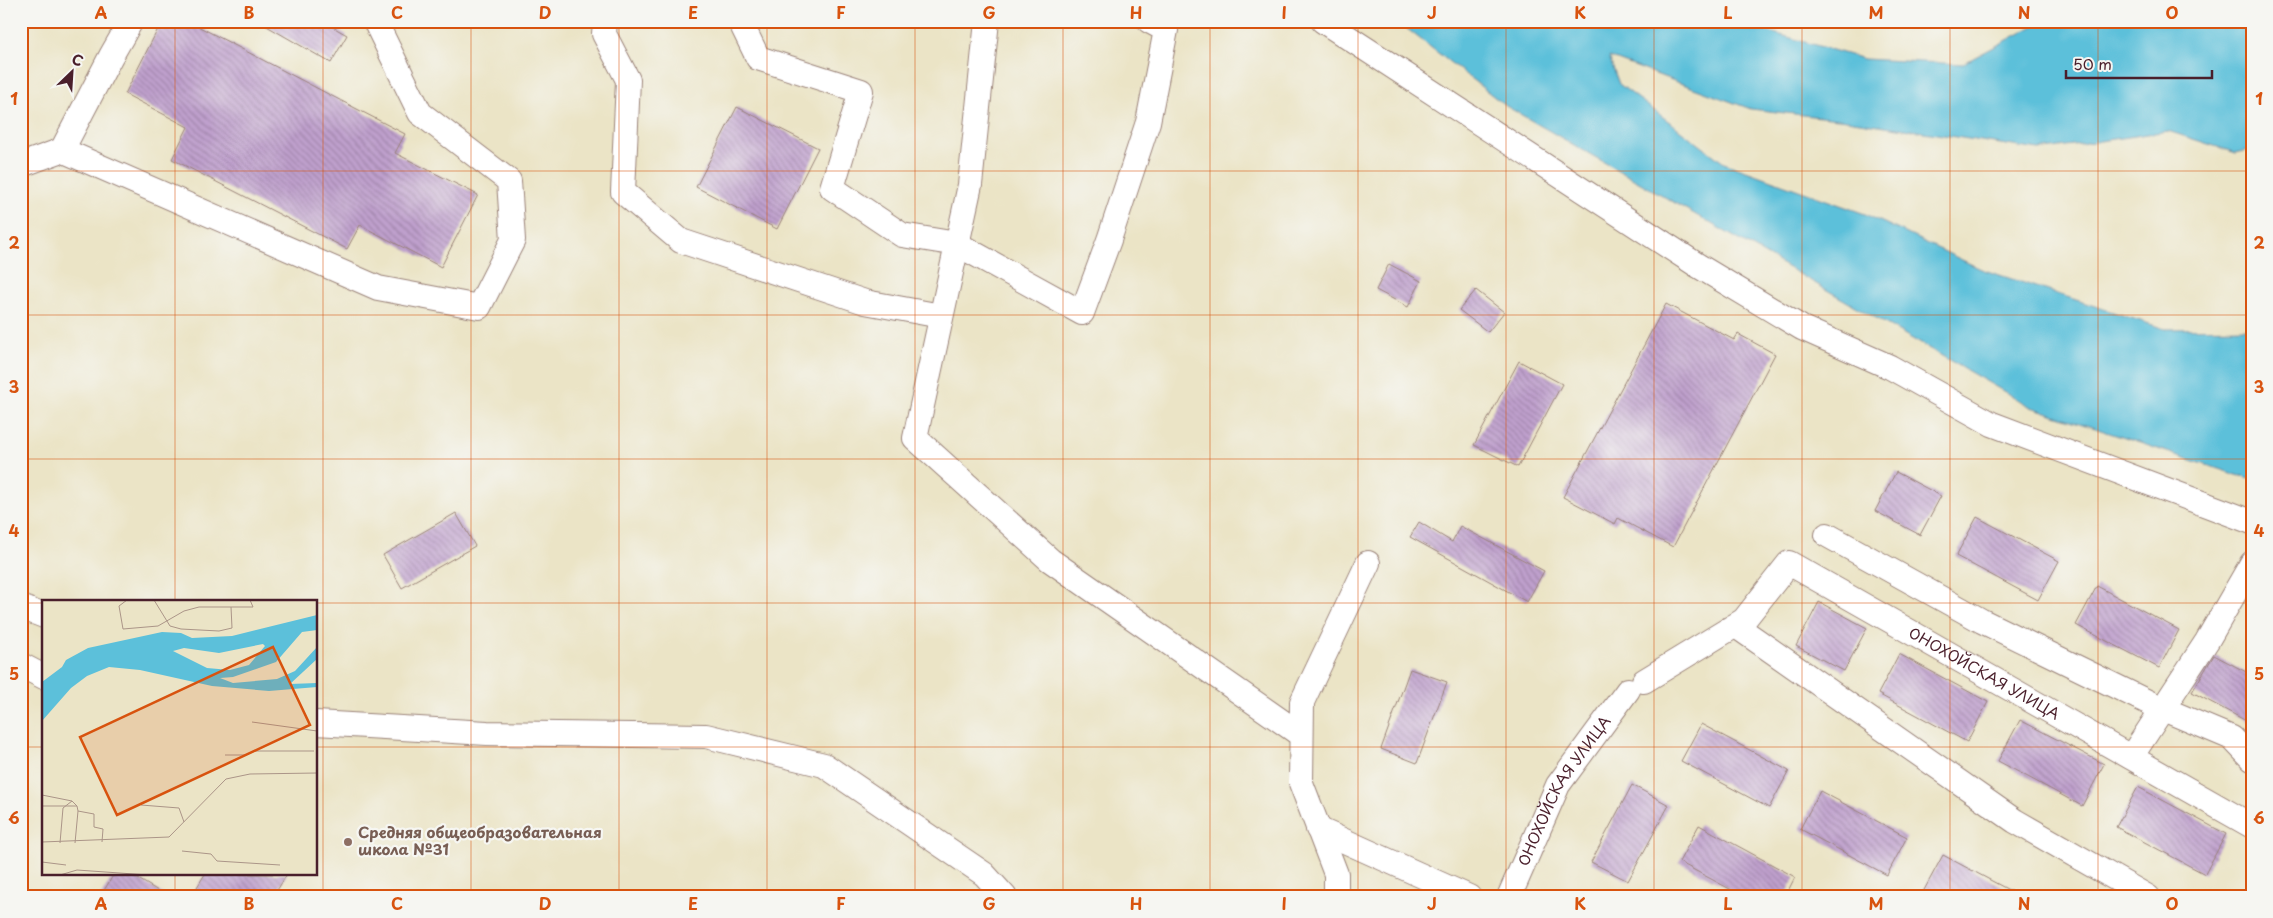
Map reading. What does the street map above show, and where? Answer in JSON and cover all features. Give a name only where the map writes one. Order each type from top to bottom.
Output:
[{"type":"street","points":[[21,165],[62,150],[131,21]]},
{"type":"street","points":[[62,150],[378,288],[479,307],[513,240],[508,181],[420,113],[375,21]]},
{"type":"street","points":[[605,21],[604,34],[628,80],[623,192],[681,241],[865,302],[941,316]]},
{"type":"street","points":[[740,21],[758,58],[861,91],[832,188],[902,234],[957,244],[1082,313],[1110,240],[1148,122],[1166,30],[1149,21]]},
{"type":"street","points":[[987,21],[970,185],[915,438],[1050,560],[1301,735]]},
{"type":"street","points":[[1323,21],[1697,265],[1802,328],[1890,367],[1992,424],[2252,522]]},
{"type":"street","points":[[1827,535],[1982,621],[2163,709],[2232,738],[2252,759]]},
{"type":"street","points":[[1336,897],[1336,874],[1300,783],[1302,702],[1368,563]]},
{"type":"street","name":"ОНОХОЙСКАЯ УЛИЦА","points":[[1509,897],[1558,785],[1636,686],[1744,620],[1789,563],[2252,826]]},
{"type":"street","points":[[2131,757],[2207,641],[2252,563]]},
{"type":"street","points":[[21,607],[42,615]]},
{"type":"street","points":[[1736,626],[2015,821],[2148,897]]},
{"type":"street","points":[[21,665],[42,676]]},
{"type":"street","points":[[318,722],[487,733],[706,736],[824,765],[984,874],[1005,897]]},
{"type":"street","points":[[1318,829],[1469,897]]},
{"type":"water","points":[[1397,21],[1741,21],[1749,26],[1864,59],[1962,64],[2043,21],[2252,21],[2252,149],[2236,153],[2168,131],[2039,150],[1847,120],[1751,109],[1609,57],[1619,84],[1724,163],[1865,214],[1981,269],[2165,329],[2252,328],[2252,480],[2031,407],[1506,106]]},
{"type":"building","points":[[162,21],[188,21],[405,134],[395,153],[478,195],[441,267],[360,225],[347,249],[172,159],[188,127],[125,94]]},
{"type":"building","points":[[258,21],[322,21],[347,35],[331,63]]},
{"type":"building","points":[[737,107],[818,148],[777,229],[696,187]]},
{"type":"building","points":[[1389,264],[1421,281],[1408,307],[1376,290]]},
{"type":"building","points":[[1476,290],[1504,312],[1488,332],[1459,310]]},
{"type":"building","points":[[1666,304],[1734,340],[1738,334],[1775,354],[1673,547],[1618,518],[1615,524],[1563,497]]},
{"type":"building","points":[[1519,361],[1562,384],[1518,467],[1474,445]]},
{"type":"building","points":[[1896,472],[1941,496],[1920,535],[1875,511]]},
{"type":"building","points":[[456,513],[475,546],[402,588],[383,555]]},
{"type":"building","points":[[1977,517],[2059,561],[2038,600],[1956,556]]},
{"type":"building","points":[[1419,522],[1452,542],[1460,526],[1544,571],[1527,602],[1410,537]]},
{"type":"building","points":[[2097,586],[2179,630],[2159,668],[2076,625]]},
{"type":"building","points":[[1819,602],[1867,628],[1844,671],[1796,646]]},
{"type":"building","points":[[1899,654],[1988,702],[1967,742],[1878,694]]},
{"type":"building","points":[[2214,655],[2252,675],[2252,724],[2192,692]]},
{"type":"building","points":[[1410,669],[1447,682],[1417,763],[1381,749]]},
{"type":"building","points":[[2020,720],[2104,764],[2082,806],[1998,761]]},
{"type":"building","points":[[1701,724],[1789,771],[1769,808],[1681,761]]},
{"type":"building","points":[[1632,785],[1669,805],[1628,881],[1591,862]]},
{"type":"building","points":[[2138,787],[2226,834],[2205,874],[2116,827]]},
{"type":"building","points":[[1820,791],[1907,837],[1887,875],[1800,829]]},
{"type":"building","points":[[1699,825],[1795,877],[1785,897],[1745,897],[1679,862]]},
{"type":"building","points":[[1943,855],[2022,897],[1932,897],[1923,892]]},
{"type":"building","points":[[113,876],[133,876],[168,897],[100,897]]},
{"type":"building","points":[[204,876],[286,876],[273,897],[259,897],[250,891],[246,897],[191,897]]},
{"type":"place","name":"Средняя общеобразовательная школа №31","points":[[348,842]]}]
